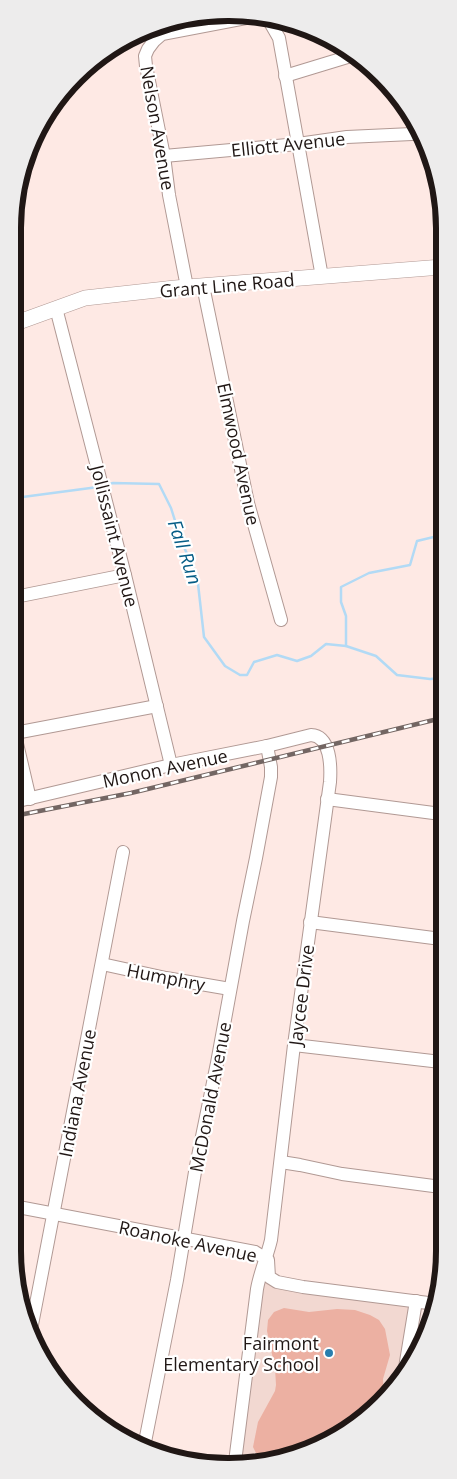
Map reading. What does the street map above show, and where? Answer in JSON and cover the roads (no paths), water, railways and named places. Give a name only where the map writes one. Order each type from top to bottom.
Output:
[{"type":"main road","name":"Grant Line Road","points":[[21,321],[85,298],[187,287],[436,268]]},
{"type":"street","name":"Nelson Avenue","points":[[187,287],[169,195],[164,156],[148,82],[146,56],[148,49],[162,34],[229,21]]},
{"type":"street","points":[[272,26],[279,38],[322,277]]},
{"type":"street","points":[[285,76],[346,57]]},
{"type":"street","name":"Elliott Avenue","points":[[164,156],[298,144],[347,137],[412,134]]},
{"type":"street","name":"Elmwood Avenue","points":[[203,286],[248,503],[281,620]]},
{"type":"street","name":"Jollissaint Avenue","points":[[56,308],[158,706],[171,765]]},
{"type":"street","points":[[21,595],[125,575]]},
{"type":"street","points":[[21,733],[158,706]]},
{"type":"street","name":"Monon Avenue","points":[[21,800],[171,765],[316,735]]},
{"type":"street","name":"Jaycee Drive","points":[[236,1457],[257,1289],[271,1240],[294,1044],[330,782],[330,761],[322,739],[316,735]]},
{"type":"street","name":"McDonald Avenue","points":[[145,1440],[271,777],[267,746]]},
{"type":"street","points":[[21,762],[30,798]]},
{"type":"street","points":[[327,800],[436,813]]},
{"type":"street","name":"Indiana Avenue","points":[[33,1320],[123,852]]},
{"type":"street","points":[[310,922],[436,938]]},
{"type":"street","name":"Humphry","points":[[102,964],[230,989]]},
{"type":"street","points":[[294,1044],[436,1061]]},
{"type":"street","points":[[281,1162],[342,1174],[436,1186]]},
{"type":"street","name":"Roanoke Avenue","points":[[21,1208],[256,1252],[269,1263],[269,1276],[277,1282],[429,1303]]},
{"type":"street","points":[[407,1356],[416,1301]]},
{"type":"waterway","name":"Fall Run","points":[[106,485],[113,483],[159,484],[171,508],[182,543],[197,575],[204,637],[225,666],[240,675],[247,675],[254,662],[277,655],[297,661],[311,656],[326,644],[346,646],[376,656],[397,675],[436,678]]},
{"type":"waterway","name":"Fall Run","points":[[21,497],[98,487]]},
{"type":"waterway","points":[[346,646],[346,616],[341,602],[341,587],[369,573],[410,565],[417,541],[436,536]]},
{"type":"railway","points":[[21,815],[131,793],[436,719]]},
{"type":"place","name":"Fairmont Elementary School","points":[[329,1353]]}]
